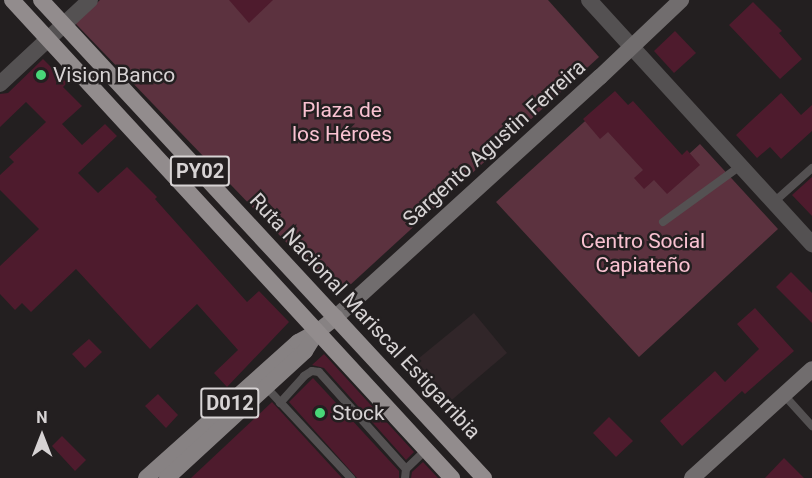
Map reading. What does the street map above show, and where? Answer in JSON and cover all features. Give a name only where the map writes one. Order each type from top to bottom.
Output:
[{"type":"highway","name":"PY02","points":[[12,0],[452,478]]},
{"type":"highway","name":"Ruta Nacional Mariscal Estigarribia","points":[[41,0],[484,478]]},
{"type":"main road","name":"Sargento Agustin Ferreira","points":[[336,317],[681,0]]},
{"type":"main road","points":[[317,332],[336,317]]},
{"type":"main road","name":"D012","points":[[167,478],[305,351],[317,332]]},
{"type":"main road","name":"D012","points":[[146,478],[298,342],[317,332]]},
{"type":"main road","points":[[692,478],[812,369]]},
{"type":"street","points":[[0,84],[90,0]]},
{"type":"street","points":[[589,0],[630,48],[812,244]]},
{"type":"lane","points":[[663,222],[740,166]]},
{"type":"lane","points":[[774,202],[812,168]]},
{"type":"lane","points":[[280,403],[304,376],[312,371],[320,372],[405,474],[426,450]]},
{"type":"lane","points":[[266,387],[351,478]]},
{"type":"lane","points":[[784,395],[812,426]]},
{"type":"shaded area","points":[[474,313],[507,353],[447,404],[413,363]]},
{"type":"green space","name":"Plaza de los Héroes","points":[[100,0],[548,0],[599,57],[338,296],[75,23]]},
{"type":"green space","name":"Centro Social Capiateño","points":[[594,113],[658,182],[700,144],[778,229],[639,357],[496,202]]},
{"type":"building","points":[[229,0],[273,0],[249,23]]},
{"type":"building","points":[[753,2],[782,31],[779,33],[802,59],[780,79],[729,25]]},
{"type":"building","points":[[675,31],[696,53],[674,73],[654,51]]},
{"type":"building","points":[[43,59],[67,83],[63,87],[82,106],[62,124],[82,145],[105,124],[117,136],[78,173],[98,193],[127,167],[157,197],[155,199],[247,302],[259,291],[289,322],[227,387],[214,373],[238,350],[197,304],[150,349],[76,269],[31,312],[22,303],[15,310],[0,294],[0,266],[39,229],[0,190],[0,175],[14,162],[9,157],[46,122],[26,102],[0,127],[0,94],[8,93]]},
{"type":"building","points":[[615,91],[628,105],[633,101],[682,155],[687,150],[700,165],[667,194],[654,180],[644,189],[634,178],[643,170],[608,132],[600,139],[583,119]]},
{"type":"building","points":[[781,93],[801,115],[812,105],[812,131],[781,159],[770,147],[757,158],[736,135]]},
{"type":"building","points":[[812,177],[812,216],[792,195]]},
{"type":"building","points":[[791,272],[812,293],[812,323],[776,287]]},
{"type":"building","points":[[755,308],[794,351],[745,394],[742,391],[682,446],[660,421],[715,371],[725,382],[759,349],[737,324]]},
{"type":"building","points":[[89,339],[102,352],[85,368],[72,354]]},
{"type":"building","points":[[324,354],[414,452],[406,460],[324,368],[312,365]]},
{"type":"building","points":[[313,378],[399,471],[399,478],[357,478],[289,402]]},
{"type":"building","points":[[158,394],[178,415],[166,428],[145,406]]},
{"type":"building","points":[[272,402],[342,478],[191,478]]},
{"type":"building","points":[[609,417],[633,441],[616,457],[593,433]]},
{"type":"building","points":[[62,436],[86,460],[75,471],[52,446]]},
{"type":"building","points":[[784,458],[804,478],[765,478]]},
{"type":"building","points":[[423,462],[438,478],[411,478],[412,472]]},
{"type":"place","name":"Vision Banco","points":[[41,75]]},
{"type":"place","name":"Stock","points":[[320,413]]}]
